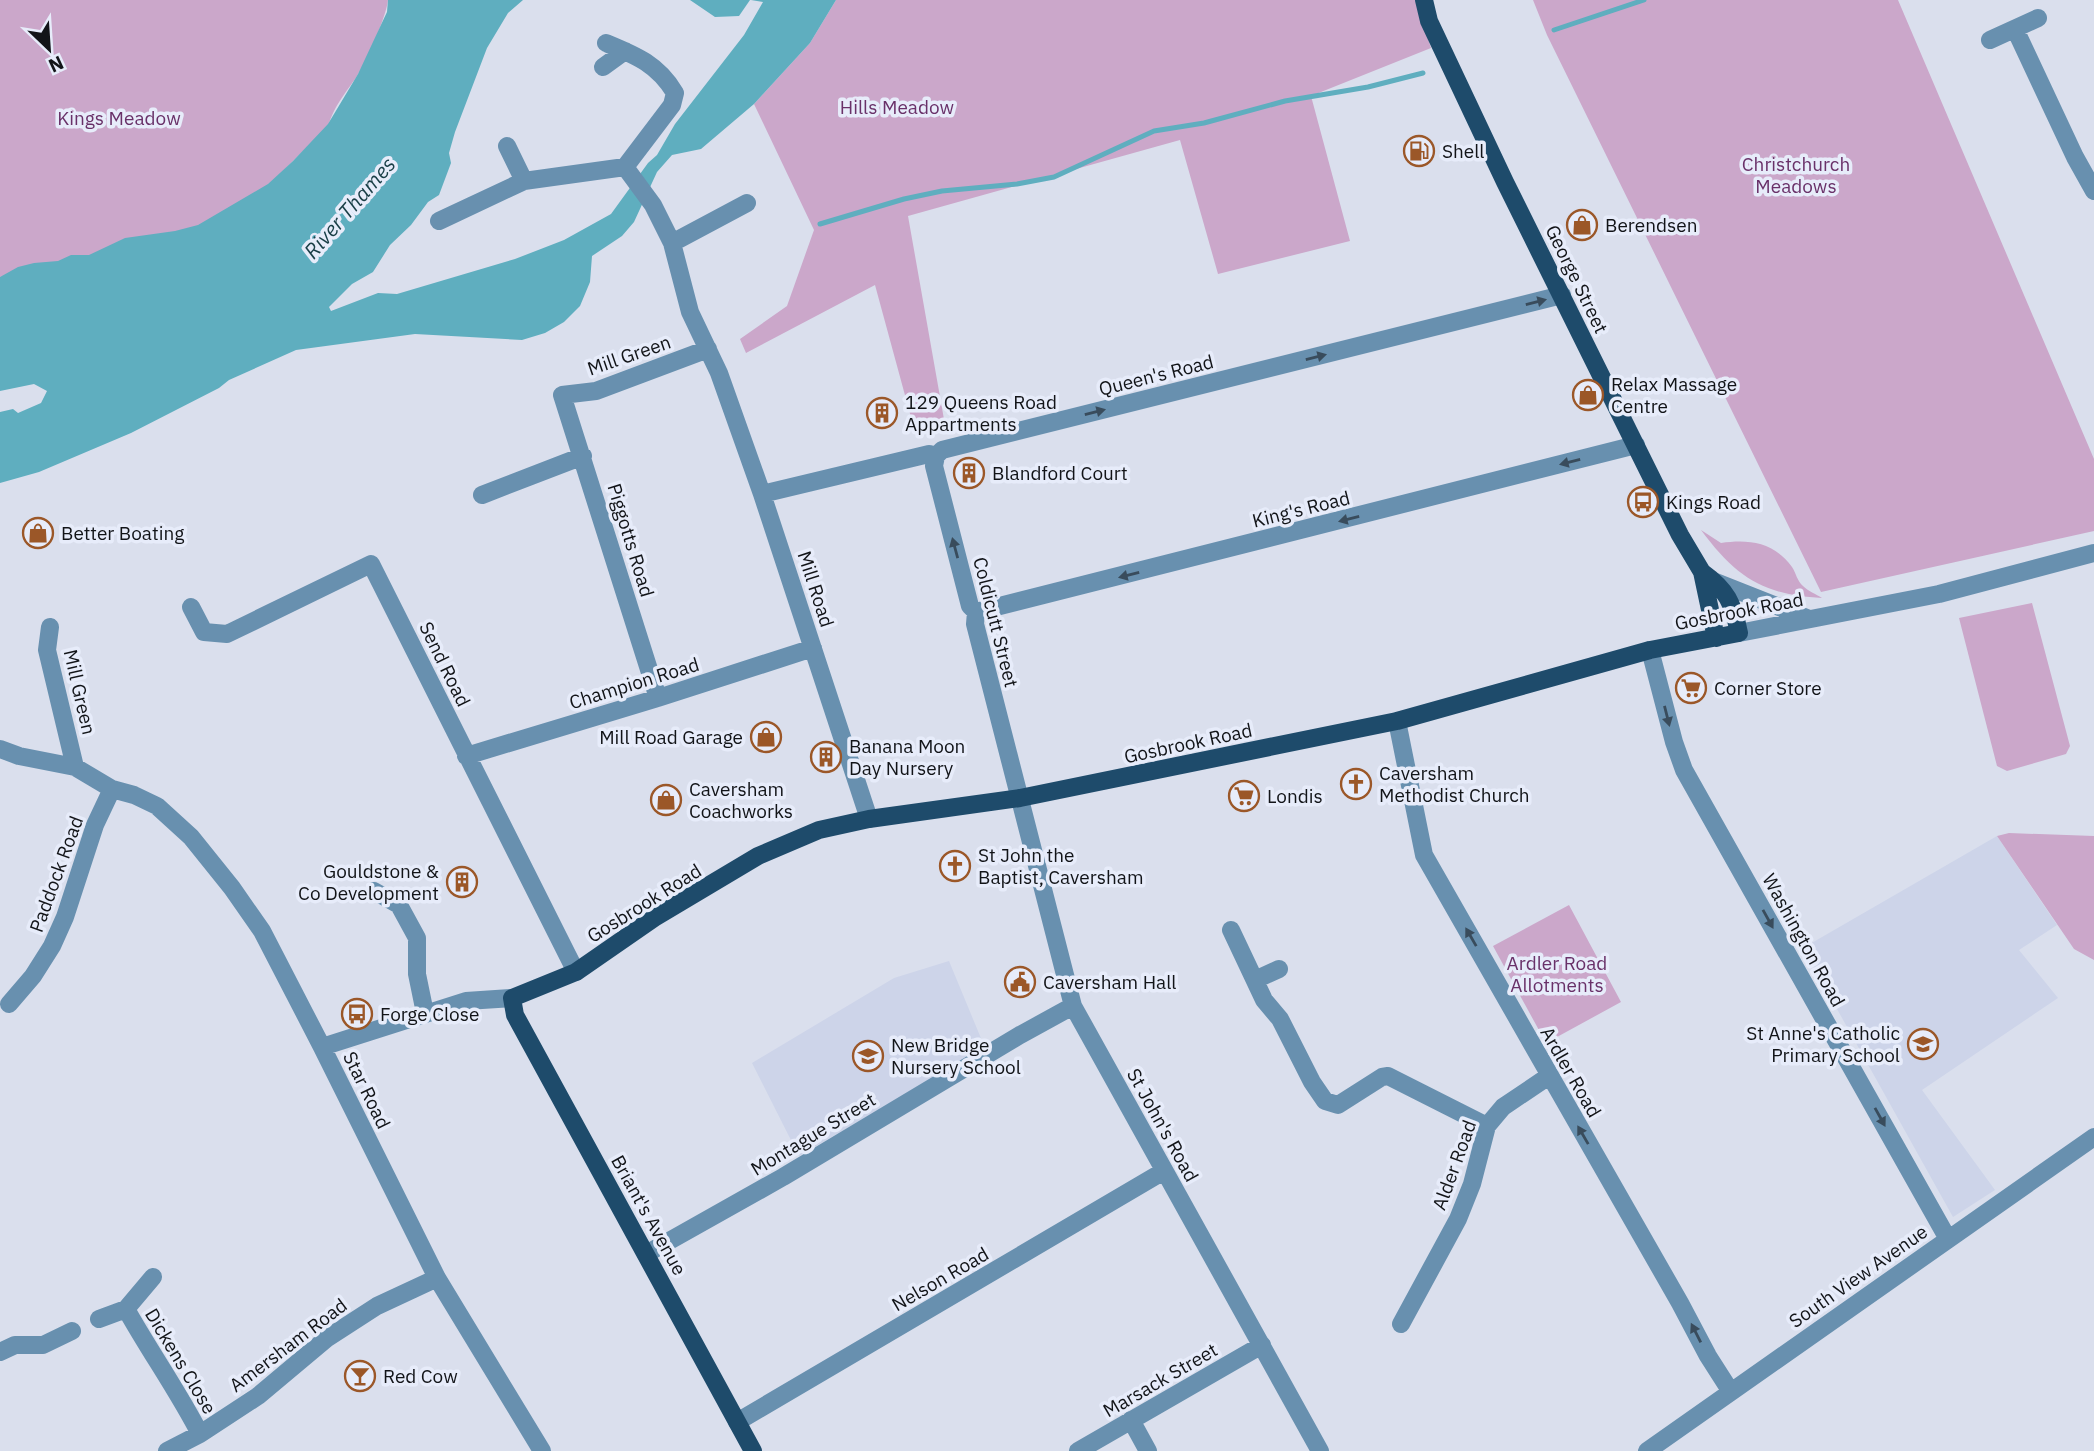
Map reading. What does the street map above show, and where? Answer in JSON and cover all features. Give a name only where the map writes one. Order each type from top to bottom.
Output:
[{"type":"main road","name":"George Street","points":[[1424,0],[1429,21],[1505,182],[1636,445],[1709,577],[1730,599],[1739,633]]},
{"type":"main road","name":"George Street","points":[[1709,577],[1716,638]]},
{"type":"main road","name":"Gosbrook Road","points":[[512,998],[576,972],[654,918],[758,856],[819,830],[869,819],[1020,798],[1397,721],[1650,650],[1739,633]]},
{"type":"main road","name":"Briant's Avenue","points":[[512,998],[516,1015],[753,1451]]},
{"type":"street","points":[[1990,40],[2038,18]]},
{"type":"street","points":[[2015,29],[2075,158],[2094,191]]},
{"type":"street","points":[[439,221],[524,181],[628,172],[672,105],[675,93],[669,83],[645,60],[606,43]]},
{"type":"street","points":[[603,67],[625,51]]},
{"type":"street","points":[[507,146],[524,181]]},
{"type":"street","name":"Mill Road","points":[[628,172],[653,205],[672,243],[690,312],[719,373],[762,494],[869,819]]},
{"type":"street","points":[[672,243],[747,203]]},
{"type":"street","name":"Queen's Road","points":[[762,494],[929,454],[936,456],[942,450],[1562,295]]},
{"type":"street","name":"Mill Green","points":[[562,395],[596,391],[708,349]]},
{"type":"street","name":"Piggotts Road","points":[[562,395],[658,698]]},
{"type":"street","name":"King's Road","points":[[976,612],[1009,606],[1636,445]]},
{"type":"street","points":[[482,495],[583,456]]},
{"type":"street","name":"Coldicutt Street","points":[[936,456],[934,466],[970,606],[976,612],[975,624],[1020,798]]},
{"type":"street","name":"Gosbrook Road","points":[[1739,633],[1952,591],[2094,552]]},
{"type":"street","name":"Send Road","points":[[191,607],[204,632],[227,634],[371,564],[576,972]]},
{"type":"street","points":[[1709,577],[1809,619]]},
{"type":"street","name":"Mill Green","points":[[50,627],[47,650],[75,767]]},
{"type":"street","name":"Champion Road","points":[[466,756],[813,648]]},
{"type":"street","name":"Washington Road","points":[[1650,650],[1684,770],[1948,1239]]},
{"type":"street","name":"Ardler Road","points":[[1397,721],[1424,855],[1708,1356],[1731,1392]]},
{"type":"street","name":"Star Road","points":[[0,749],[19,756],[75,767],[112,789],[134,795],[157,806],[191,837],[232,888],[261,931],[322,1047],[437,1279],[542,1451]]},
{"type":"street","name":"Paddock Road","points":[[9,1004],[33,976],[52,946],[65,917],[95,825],[112,789]]},
{"type":"street","name":"St John's Road","points":[[1020,798],[1073,1006],[1320,1451]]},
{"type":"street","points":[[374,891],[399,905],[417,938],[417,974],[425,1013]]},
{"type":"street","points":[[1231,930],[1264,1000],[1280,1019],[1312,1082],[1325,1101],[1338,1105],[1382,1077],[1388,1076],[1487,1126]]},
{"type":"street","points":[[1255,980],[1279,969]]},
{"type":"street","name":"Gosbrook Road","points":[[322,1047],[466,1001],[512,998]]},
{"type":"street","name":"Montague Street","points":[[646,1254],[783,1177],[1073,1006]]},
{"type":"street","name":"Alder Road","points":[[1401,1324],[1458,1219],[1472,1184],[1487,1126],[1503,1107],[1549,1076]]},
{"type":"street","name":"South View Avenue","points":[[1647,1451],[2094,1137]]},
{"type":"street","name":"Nelson Road","points":[[737,1422],[1164,1171]]},
{"type":"street","name":"Dickens Close","points":[[99,1319],[127,1309],[153,1277]]},
{"type":"street","name":"Amersham Road","points":[[167,1451],[200,1434],[258,1396],[326,1339],[377,1306],[437,1279]]},
{"type":"street","name":"Dickens Close","points":[[127,1309],[200,1434]]},
{"type":"street","points":[[0,1352],[15,1345],[43,1345],[72,1331]]},
{"type":"street","name":"Marsack Street","points":[[1078,1451],[1262,1345]]},
{"type":"street","points":[[1131,1420],[1148,1451]]},
{"type":"shaded area","name":"St Anne's Catholic Primary School","points":[[1997,836],[2057,925],[2019,950],[2058,998],[1922,1090],[1995,1190],[1953,1217],[1803,948]]},
{"type":"shaded area","name":"New Bridge Nursery School","points":[[949,961],[985,1048],[799,1156],[752,1063],[894,978]]},
{"type":"green space","name":"Kings Meadow","points":[[0,0],[388,0],[371,49],[334,111],[327,134],[314,140],[249,205],[137,252],[0,277]]},
{"type":"green space","name":"Hills Meadow","points":[[836,0],[1415,0],[1431,48],[1311,96],[1350,241],[1218,274],[1180,140],[908,216],[945,425],[915,432],[875,285],[746,353],[740,339],[787,306],[814,230],[754,104],[810,43]]},
{"type":"green space","name":"Christchurch Meadows","points":[[1533,0],[1898,0],[2094,459],[2094,531],[1821,592],[1547,35]]},
{"type":"green space","points":[[1701,530],[1721,543],[1751,542],[1769,547],[1792,567],[1803,586],[1822,598],[1783,593],[1752,580],[1726,560]]},
{"type":"green space","points":[[2032,603],[2070,746],[2066,754],[2007,771],[1997,766],[1959,618]]},
{"type":"green space","points":[[2009,833],[2094,836],[2094,960],[2074,949],[1997,836]]},
{"type":"green space","name":"Ardler Road Allotments","points":[[1569,905],[1621,1002],[1546,1043],[1493,946]]},
{"type":"water","name":"River Thames","points":[[388,0],[523,0],[508,13],[487,48],[455,132],[449,153],[451,163],[439,195],[428,202],[411,225],[390,245],[373,272],[352,284],[329,307],[331,311],[378,293],[397,294],[515,259],[564,240],[611,214],[648,163],[657,155],[675,124],[744,35],[763,2],[751,0],[836,0],[810,43],[754,104],[701,149],[672,155],[657,172],[634,222],[622,236],[592,256],[590,282],[580,306],[564,322],[545,333],[522,340],[415,334],[296,350],[229,380],[219,388],[131,433],[39,472],[0,483],[0,412],[13,409],[18,413],[41,403],[47,391],[34,384],[0,391],[0,277],[18,267],[34,263],[58,261],[71,255],[89,255],[125,238],[198,225],[268,184],[328,124],[358,74],[387,12]]},
{"type":"water","points":[[690,0],[750,0],[739,16],[715,17]]},
{"type":"waterway","points":[[1554,30],[1644,0]]},
{"type":"waterway","points":[[820,224],[904,199],[942,191],[1017,184],[1054,177],[1154,131],[1204,123],[1285,101],[1368,87],[1423,73]]},
{"type":"place","name":"Shell","points":[[1419,151]]},
{"type":"place","name":"Berendsen","points":[[1582,225]]},
{"type":"place","name":"Relax Massage Centre","points":[[1588,395]]},
{"type":"place","name":"129 Queens Road Appartments","points":[[882,413]]},
{"type":"place","name":"Blandford Court","points":[[969,473]]},
{"type":"place","name":"Kings Road","points":[[1643,502]]},
{"type":"place","name":"Better Boating","points":[[38,533]]},
{"type":"place","name":"Corner Store","points":[[1691,688]]},
{"type":"place","name":"Mill Road Garage","points":[[766,737]]},
{"type":"place","name":"Banana Moon Day Nursery","points":[[826,757]]},
{"type":"place","name":"Caversham Methodist Church","points":[[1356,784]]},
{"type":"place","name":"Londis","points":[[1244,796]]},
{"type":"place","name":"Caversham Coachworks","points":[[666,800]]},
{"type":"place","name":"St John the Baptist, Caversham","points":[[955,866]]},
{"type":"place","name":"Gouldstone & Co Development","points":[[462,882]]},
{"type":"place","name":"Caversham Hall","points":[[1020,982]]},
{"type":"place","name":"Forge Close","points":[[357,1014]]},
{"type":"place","name":"St Anne's Catholic Primary School","points":[[1923,1044]]},
{"type":"place","name":"New Bridge Nursery School","points":[[868,1056]]},
{"type":"place","name":"Red Cow","points":[[360,1376]]}]
